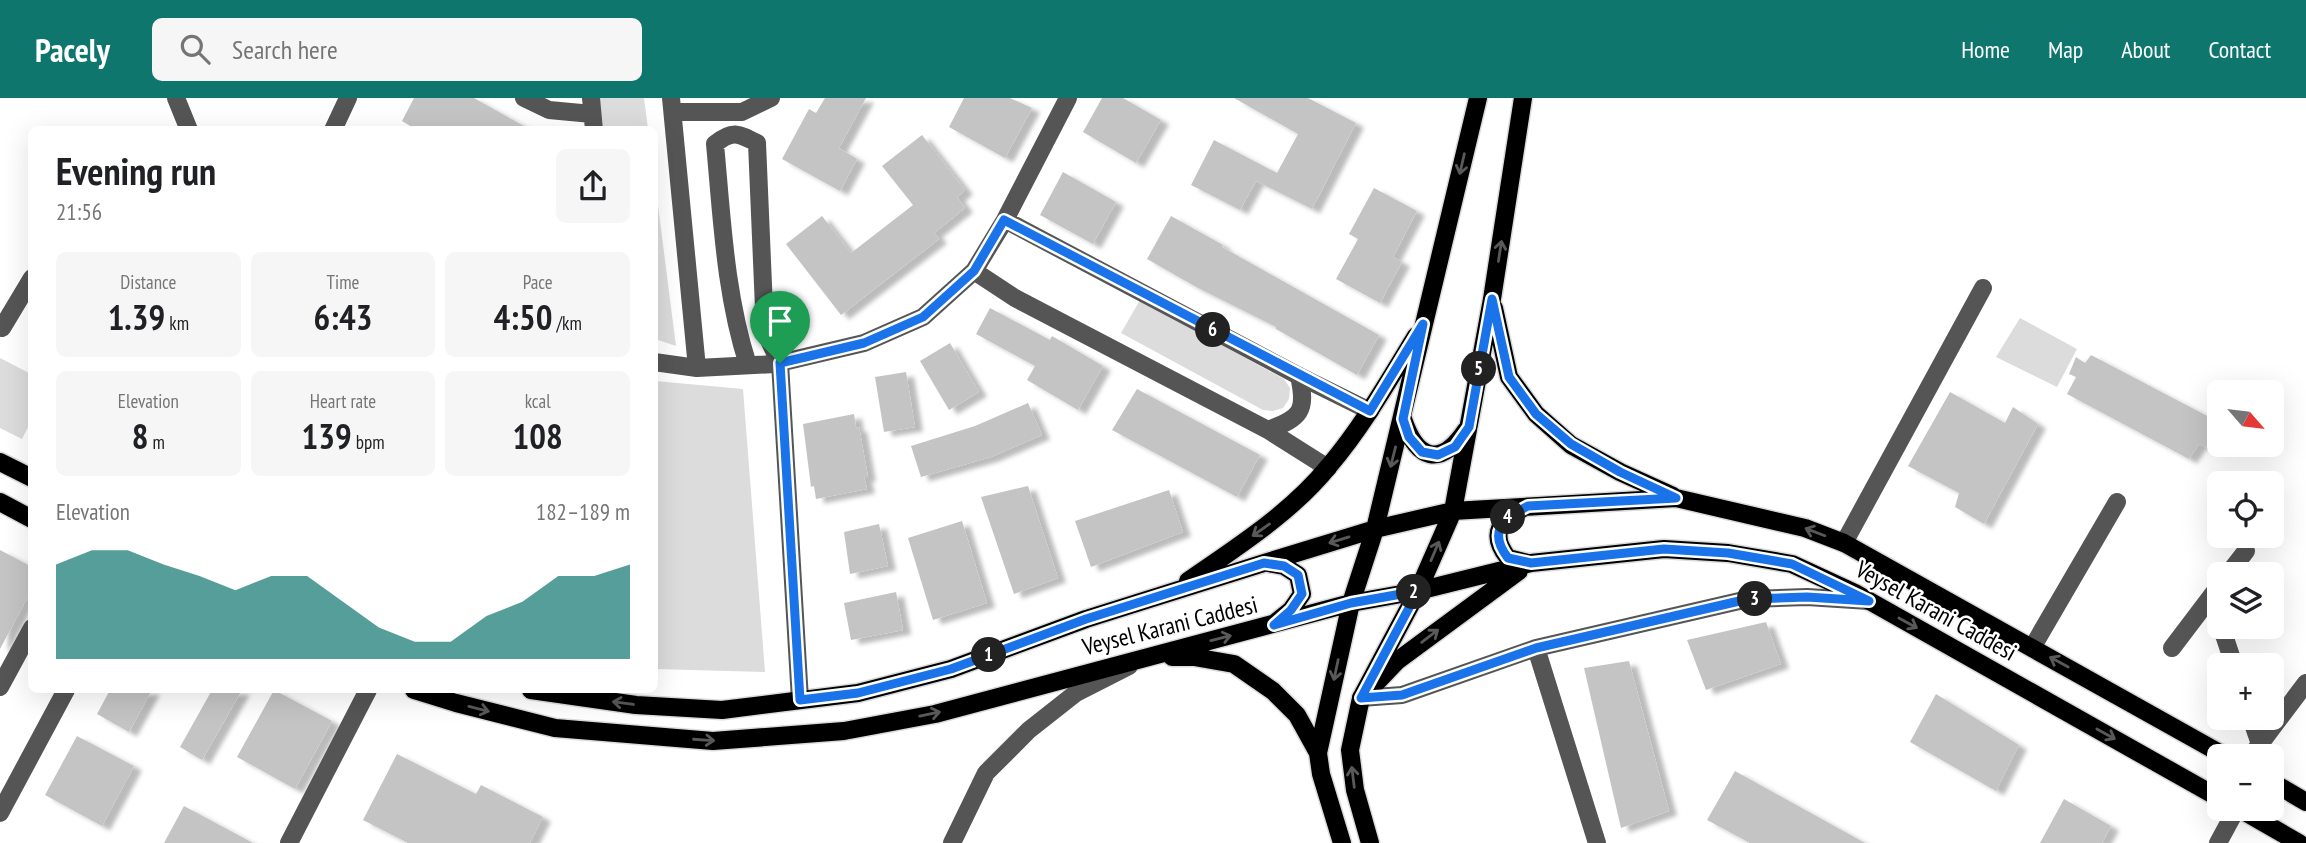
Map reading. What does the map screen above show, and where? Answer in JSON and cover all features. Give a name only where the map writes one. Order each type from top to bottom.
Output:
[{"type":"main road","points":[[1342,843],[1321,774],[1318,753],[1351,603],[1375,529],[1403,419],[1423,324],[1478,98]]},
{"type":"main road","points":[[1370,843],[1355,790],[1350,750],[1361,698],[1418,591],[1453,511],[1492,299],[1523,98]]},
{"type":"main road","points":[[1492,299],[1509,377],[1536,414],[1571,444],[1620,472],[1676,498]]},
{"type":"main road","points":[[1172,592],[1272,522],[1328,467],[1370,411],[1423,324]]},
{"type":"main road","points":[[1403,419],[1409,437],[1422,452],[1438,455],[1455,447],[1469,427]]},
{"type":"main road","points":[[0,462],[28,476]]},
{"type":"main road","name":"Veysel Karani Caddesi","points":[[567,693],[636,705],[722,710],[858,693],[951,669],[1086,619],[1375,529],[1453,511],[1676,498],[1805,528],[1844,543],[2207,746]]},
{"type":"main road","points":[[0,502],[28,517]]},
{"type":"main road","points":[[1528,506],[1509,515],[1498,530],[1499,546],[1508,558],[1531,563]]},
{"type":"main road","name":"Veysel Karani Caddesi","points":[[424,693],[555,728],[713,741],[844,732],[935,714],[1351,603],[1418,591],[1531,563],[1664,549],[1728,553],[1792,564],[1869,601],[2207,791]]},
{"type":"main road","points":[[1264,563],[1284,566],[1298,575],[1302,594],[1291,610],[1274,625]]},
{"type":"main road","points":[[1361,698],[1397,660],[1531,563]]},
{"type":"main road","points":[[1147,656],[1194,657],[1234,664],[1273,691],[1297,715],[1318,753]]},
{"type":"main road","points":[[2284,789],[2306,802]]},
{"type":"main road","points":[[2261,821],[2299,843]]},
{"type":"street","points":[[177,98],[188,126]]},
{"type":"street","points":[[334,126],[348,98]]},
{"type":"street","points":[[523,98],[549,110],[592,114]]},
{"type":"street","points":[[697,368],[672,105],[742,112],[771,98]]},
{"type":"street","points":[[658,363],[697,368],[780,363],[864,343],[923,317],[974,271],[1068,98]]},
{"type":"street","points":[[748,365],[740,342],[727,273],[715,144],[727,134],[741,135],[757,142],[765,332],[780,363],[800,700]]},
{"type":"street","points":[[1004,220],[1370,411]]},
{"type":"street","points":[[974,271],[1014,298],[1268,430],[1328,467]]},
{"type":"street","points":[[2,328],[28,285]]},
{"type":"street","points":[[1844,543],[1983,288]]},
{"type":"street","points":[[1268,430],[1290,422],[1301,411],[1304,397],[1299,376]]},
{"type":"street","points":[[2032,648],[2117,502]]},
{"type":"street","points":[[2237,562],[2246,551]]},
{"type":"street","points":[[1361,698],[1402,695],[1536,648],[1748,599],[1807,597],[1869,601]]},
{"type":"street","points":[[2172,648],[2207,601]]},
{"type":"street","points":[[0,687],[28,635]]},
{"type":"street","points":[[1536,648],[1597,843]]},
{"type":"street","points":[[952,843],[986,773],[1029,730],[1076,693],[1147,656]]},
{"type":"street","points":[[2260,744],[2306,683]]},
{"type":"street","points":[[0,813],[64,693]]},
{"type":"street","points":[[289,843],[366,693]]},
{"type":"street","points":[[2218,843],[2231,821]]},
{"type":"shaded area","points":[[598,98],[644,98],[648,126],[601,126]]},
{"type":"shaded area","points":[[658,205],[676,346],[658,340]]},
{"type":"shaded area","points":[[1140,300],[1284,379],[1290,388],[1289,399],[1283,408],[1263,410],[1121,333]]},
{"type":"shaded area","points":[[2020,318],[2077,349],[2057,387],[1996,357]]},
{"type":"shaded area","points":[[0,358],[28,372],[28,427],[22,439],[0,428]]},
{"type":"shaded area","points":[[658,381],[743,389],[765,672],[658,669]]},
{"type":"building","points":[[414,98],[474,98],[524,126],[410,126],[402,121]]},
{"type":"building","points":[[825,98],[866,98],[839,148],[857,159],[840,191],[782,159],[809,109],[816,113]]},
{"type":"building","points":[[964,98],[1010,98],[1032,108],[1005,158],[949,127]]},
{"type":"building","points":[[1102,98],[1123,98],[1161,120],[1136,163],[1083,132]]},
{"type":"building","points":[[1234,98],[1308,98],[1356,123],[1312,209],[1256,181],[1240,210],[1191,185],[1214,140],[1277,173],[1298,134]]},
{"type":"building","points":[[922,135],[965,190],[957,197],[965,208],[934,233],[939,239],[841,315],[786,244],[822,216],[851,253],[913,205],[882,166]]},
{"type":"building","points":[[1063,172],[1116,202],[1093,244],[1040,215]]},
{"type":"building","points":[[1374,188],[1417,211],[1393,257],[1402,262],[1380,303],[1336,279],[1358,239],[1349,234]]},
{"type":"building","points":[[1171,216],[1379,335],[1357,375],[1276,327],[1147,259]]},
{"type":"building","points":[[990,308],[1050,340],[1052,336],[1103,366],[1078,410],[1027,380],[1035,366],[976,334]]},
{"type":"building","points":[[950,343],[979,392],[949,410],[920,361]]},
{"type":"building","points":[[2091,355],[2207,416],[2207,448],[2199,444],[2189,459],[2067,394],[2076,377],[2069,374],[2076,357],[2085,363]]},
{"type":"building","points":[[906,372],[915,427],[884,432],[875,377]]},
{"type":"building","points":[[1137,389],[1260,455],[1237,497],[1112,430]]},
{"type":"building","points":[[1950,392],[2005,423],[2013,407],[2038,424],[1984,524],[1955,507],[1959,493],[1908,466]]},
{"type":"building","points":[[1028,403],[1042,435],[991,457],[921,477],[911,446],[975,426]]},
{"type":"building","points":[[854,414],[868,477],[864,477],[867,489],[816,499],[814,486],[811,487],[803,424]]},
{"type":"building","points":[[1028,486],[1058,578],[1014,594],[981,497]]},
{"type":"building","points":[[1169,490],[1183,532],[1091,567],[1075,521]]},
{"type":"building","points":[[962,521],[987,603],[933,620],[908,538]]},
{"type":"building","points":[[879,524],[888,566],[850,574],[844,532]]},
{"type":"building","points":[[0,550],[28,565],[28,596],[0,649]]},
{"type":"building","points":[[896,592],[903,630],[851,640],[844,603]]},
{"type":"building","points":[[1766,622],[1781,664],[1706,690],[1687,640]]},
{"type":"building","points":[[1629,661],[1669,811],[1621,828],[1584,668]]},
{"type":"building","points":[[108,693],[150,693],[129,732],[97,714]]},
{"type":"building","points":[[210,693],[240,693],[202,760],[180,747]]},
{"type":"building","points":[[272,693],[280,693],[332,721],[295,789],[237,757]]},
{"type":"building","points":[[1936,694],[2019,745],[1996,791],[1910,742]]},
{"type":"building","points":[[77,736],[134,766],[102,826],[45,795]]},
{"type":"building","points":[[397,754],[476,794],[481,785],[543,817],[530,843],[408,843],[363,820]]},
{"type":"building","points":[[1735,771],[1865,843],[1750,843],[1707,820]]},
{"type":"building","points":[[2064,799],[2111,826],[2102,843],[2040,843]]},
{"type":"building","points":[[184,806],[253,843],[164,843]]},
{"type":"route","points":[[1004,220],[1370,411],[1423,324],[1403,419],[1409,437],[1422,452],[1438,455],[1455,447],[1469,427],[1492,299],[1509,377],[1536,414],[1571,444],[1620,472],[1676,498],[1528,506],[1509,515],[1498,530],[1499,546],[1508,558],[1531,563],[1664,549],[1728,553],[1792,564],[1869,601],[1807,597],[1748,599],[1536,648],[1402,695],[1361,698],[1418,591],[1351,603],[1274,625],[1291,610],[1302,594],[1298,575],[1284,566],[1264,563],[1086,619],[951,669],[858,693],[800,700],[780,363],[864,343],[923,317],[974,271],[1004,220]]}]
